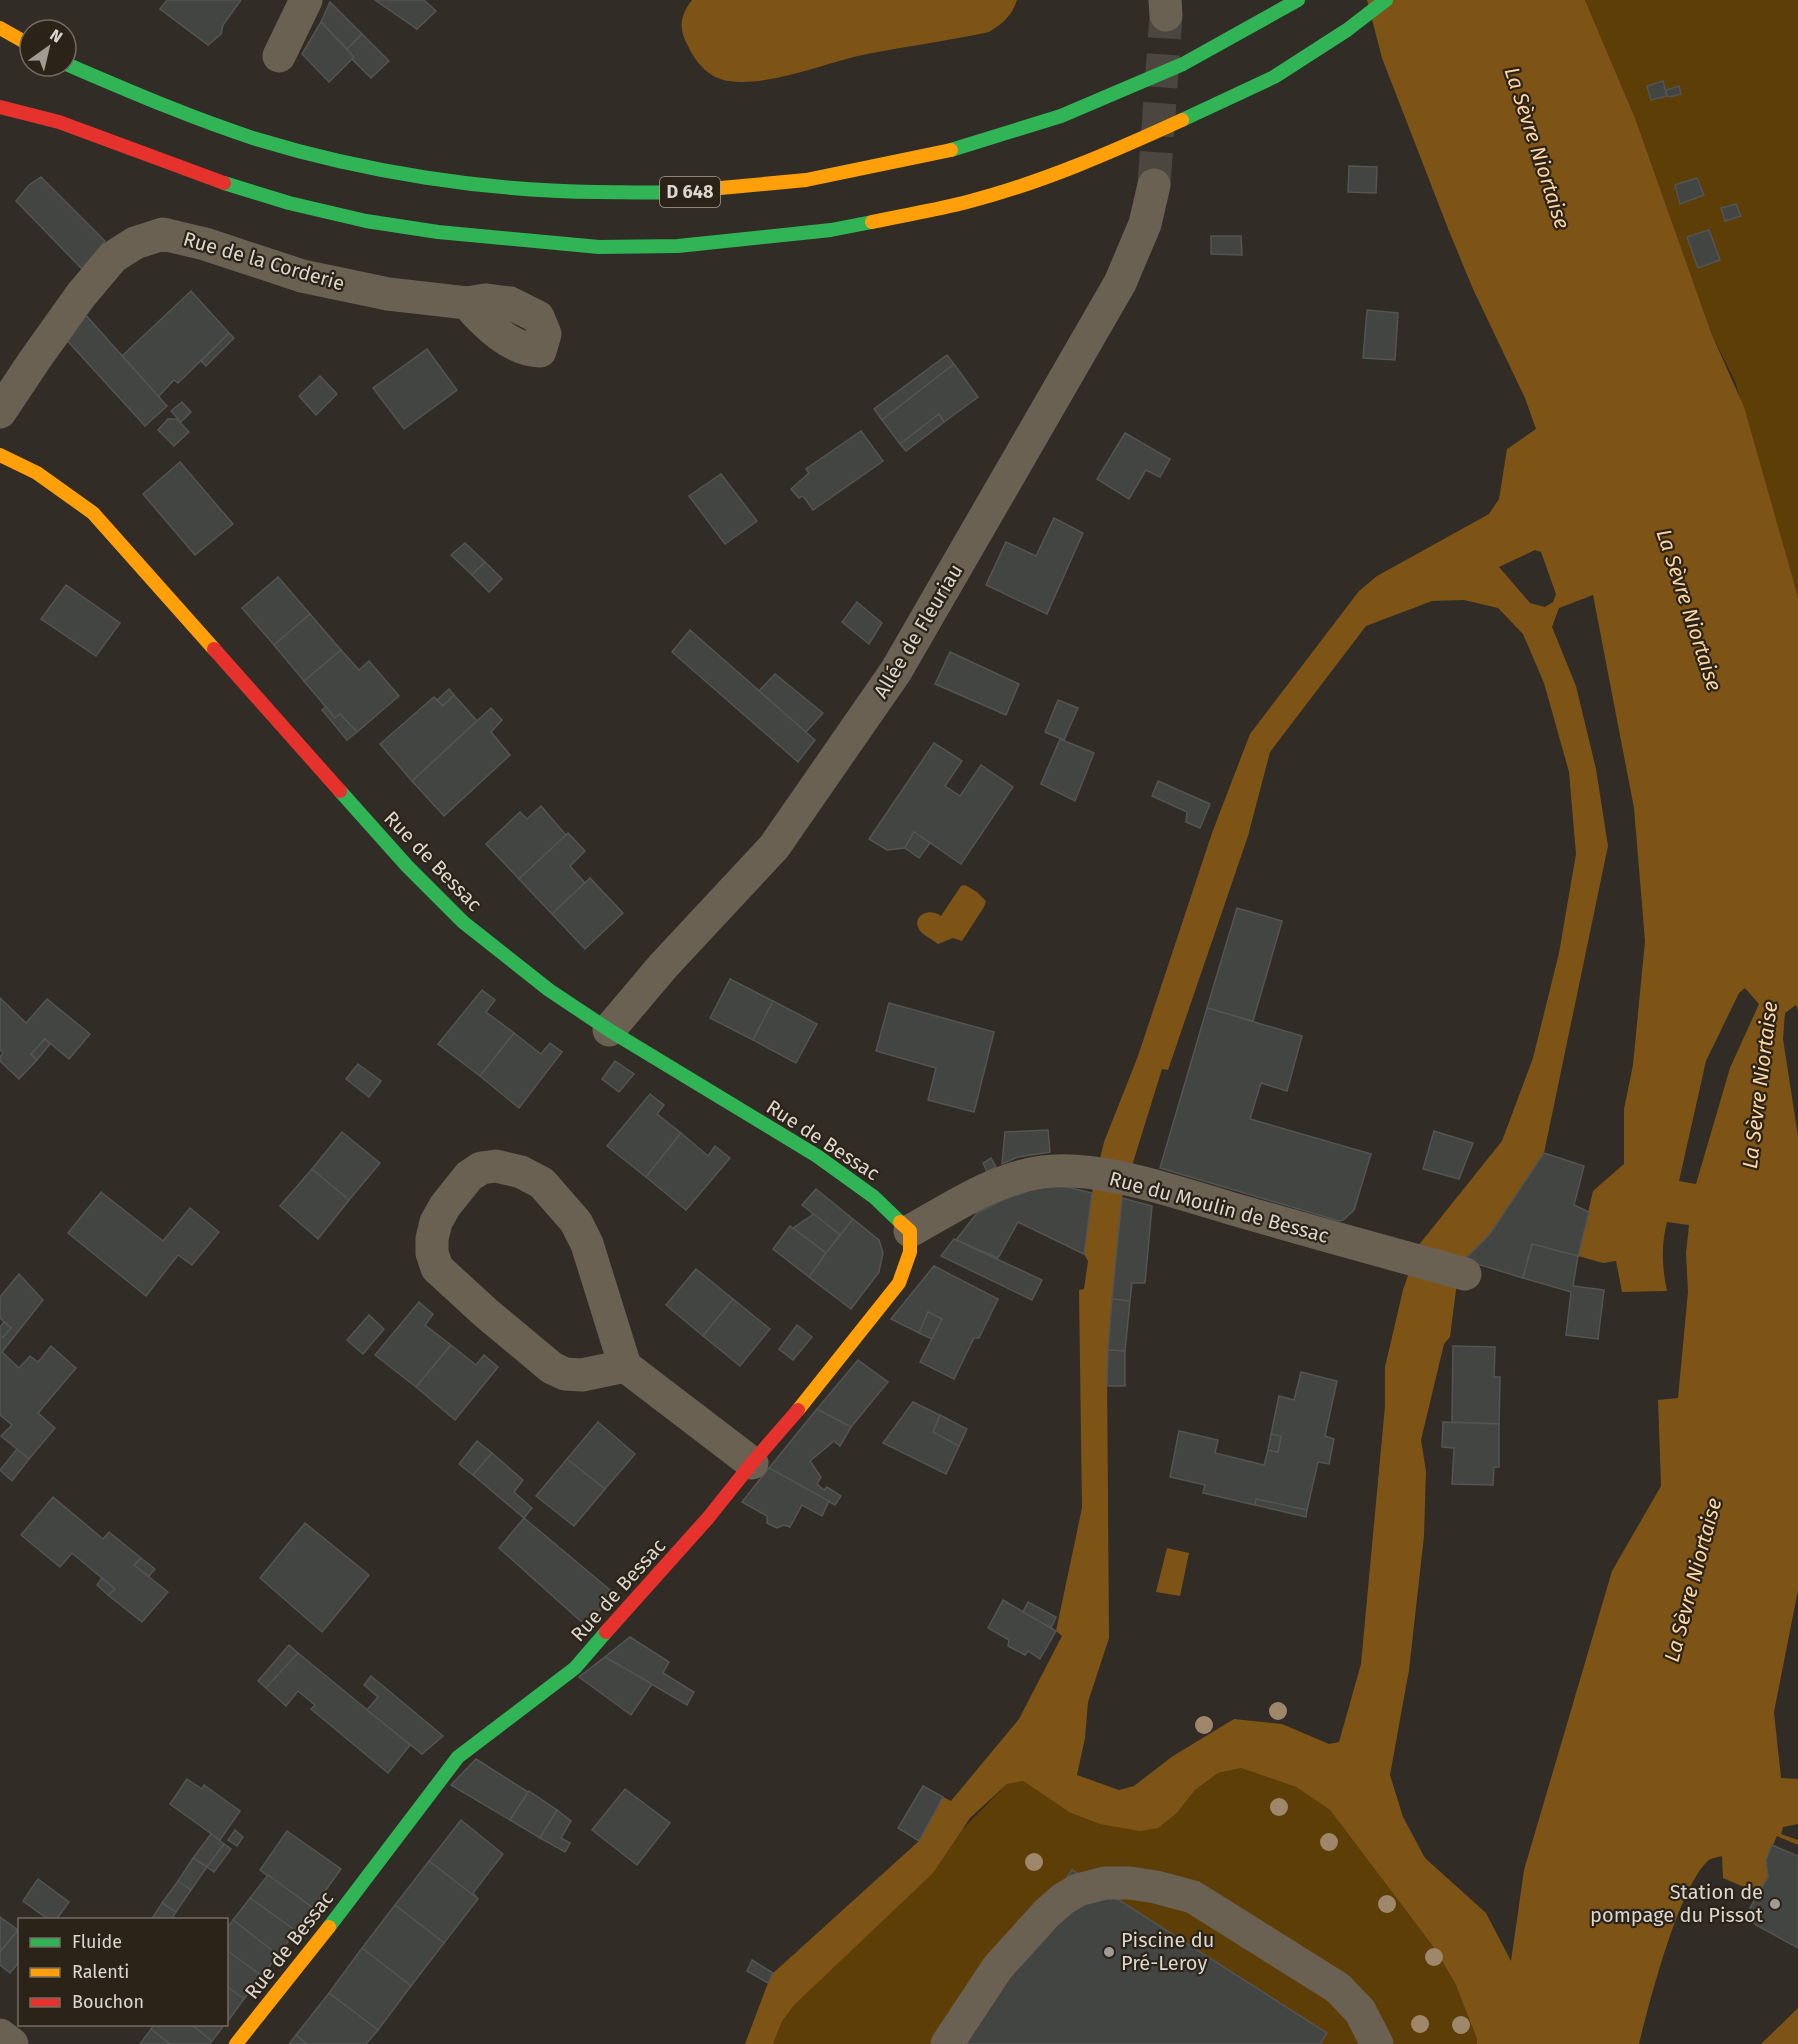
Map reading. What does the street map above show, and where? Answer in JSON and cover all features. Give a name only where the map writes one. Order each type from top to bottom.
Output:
[{"type":"main road","name":"D 648","points":[[78,69],[210,123],[284,147],[359,166],[514,189],[591,194],[668,194],[754,188],[833,176],[901,164],[976,145],[1053,120],[1140,84],[1217,47],[1298,0]]},
{"type":"main road","points":[[0,107],[59,122],[214,180],[289,203],[366,221],[438,232],[599,247],[678,246],[831,230],[967,201],[1042,178],[1112,153],[1274,77],[1347,30],[1386,0]]},
{"type":"main road","points":[[0,28],[18,38]]},
{"type":"main road","points":[[10,94],[59,122]]},
{"type":"main road","name":"Rue de Bessac","points":[[0,455],[21,463],[93,513],[340,792],[407,866],[463,922],[549,990],[609,1030],[817,1156],[874,1197],[910,1231],[910,1252],[899,1282],[790,1421],[752,1463],[708,1518],[575,1668],[458,1758],[236,2044]]},
{"type":"street","points":[[279,56],[306,0]]},
{"type":"street","name":"Allée de Fleuriau","points":[[609,1030],[664,965],[774,847],[896,671],[1120,284],[1145,224],[1154,185]]},
{"type":"street","name":"Rue de la Corderie","points":[[0,412],[74,304],[112,257],[135,243],[164,234],[205,244],[302,276],[388,294],[467,303]]},
{"type":"street","points":[[625,1366],[582,1375],[565,1374],[552,1368],[486,1313],[437,1268],[432,1253],[436,1222],[445,1206],[469,1176],[481,1168],[496,1166],[521,1172],[542,1183],[576,1222],[587,1244],[625,1366],[752,1463]]},
{"type":"street","name":"Rue du Moulin de Bessac","points":[[910,1231],[967,1198],[1009,1180],[1043,1172],[1084,1172],[1151,1185],[1465,1274]]},
{"type":"street","points":[[947,2044],[998,1967],[1047,1913],[1078,1890],[1105,1883],[1130,1883],[1193,1897],[1338,1988],[1360,2011],[1377,2044]]},
{"type":"street","points":[[0,2035],[12,2044]]},
{"type":"shaded area","points":[[1585,0],[1798,0],[1798,597],[1735,381],[1712,335],[1635,118]]},
{"type":"shaded area","points":[[1241,1768],[1296,1787],[1330,1810],[1435,1949],[1455,1983],[1477,2044],[773,2044],[784,2011],[1007,1784],[1023,1781],[1069,1812],[1177,1813],[1195,1790],[1218,1773]]},
{"type":"water","points":[[692,0],[1017,0],[1006,19],[989,32],[867,54],[797,73],[761,81],[744,82],[715,77],[695,58],[685,40],[682,28],[685,11]]},
{"type":"water","name":"La Sèvre Niortaise","points":[[1367,0],[1585,0],[1635,118],[1712,335],[1744,407],[1798,597],[1798,1011],[1796,1005],[1785,1013],[1783,1039],[1798,1136],[1798,1590],[1774,1712],[1781,1778],[1798,1779],[1798,1824],[1783,1827],[1781,1834],[1798,1840],[1798,1845],[1777,1836],[1766,1860],[1768,1877],[1758,1893],[1723,1878],[1722,1856],[1709,1860],[1698,1873],[1666,1946],[1639,2044],[1477,2044],[1455,1983],[1435,1949],[1330,1810],[1296,1787],[1241,1768],[1218,1773],[1195,1790],[1177,1813],[1158,1828],[1140,1831],[1100,1824],[1069,1812],[1023,1781],[1007,1784],[970,1818],[933,1873],[794,2005],[782,2021],[773,2044],[745,2044],[771,1975],[919,1841],[943,1797],[951,1801],[1019,1719],[1062,1636],[1056,1631],[1082,1508],[1079,1290],[1084,1289],[1088,1261],[1084,1254],[1092,1193],[1104,1142],[1138,1056],[1212,833],[1250,734],[1359,591],[1377,576],[1489,514],[1499,499],[1507,449],[1536,429],[1525,398],[1473,289],[1382,58]],"holes":[[[1535,550],[1541,552],[1556,594],[1553,602],[1545,607],[1530,603],[1499,567]],[[1593,595],[1634,808],[1645,941],[1633,1065],[1624,1109],[1624,1164],[1593,1191],[1578,1256],[1603,1263],[1616,1261],[1622,1292],[1667,1291],[1663,1256],[1667,1222],[1689,1225],[1686,1253],[1688,1292],[1678,1398],[1658,1400],[1661,1486],[1612,1571],[1524,1870],[1511,1961],[1486,1913],[1425,1858],[1403,1817],[1390,1775],[1409,1670],[1424,1536],[1426,1471],[1421,1440],[1444,1344],[1450,1337],[1460,1259],[1464,1260],[1490,1234],[1544,1153],[1608,846],[1596,769],[1576,686],[1552,627],[1559,608]],[[1464,600],[1498,608],[1523,634],[1544,683],[1569,772],[1576,854],[1559,953],[1533,1058],[1502,1141],[1418,1246],[1403,1290],[1385,1367],[1385,1406],[1361,1664],[1339,1742],[1329,1744],[1282,1724],[1234,1719],[1173,1756],[1134,1786],[1119,1790],[1077,1775],[1085,1738],[1088,1702],[1109,1638],[1107,1367],[1122,1198],[1162,1069],[1168,1070],[1248,836],[1270,752],[1366,626],[1432,601]],[[1745,988],[1759,1004],[1730,1068],[1696,1184],[1679,1181],[1706,1061],[1739,993]]]},
{"type":"water","points":[[965,885],[986,901],[984,907],[962,941],[953,938],[938,944],[921,932],[917,922],[926,913],[936,913],[941,916],[961,886]]},
{"type":"water","points":[[1167,1548],[1189,1553],[1180,1596],[1156,1592]]},
{"type":"water","points":[[1798,2008],[1798,2044],[1761,2044]]},
{"type":"building","points":[[167,0],[241,0],[223,25],[221,34],[208,45],[160,9]]},
{"type":"building","points":[[375,0],[424,0],[436,11],[417,29]]},
{"type":"building","points":[[330,2],[362,34],[347,49],[321,22]]},
{"type":"building","points":[[321,22],[354,57],[329,82],[302,54]]},
{"type":"building","points":[[362,34],[389,61],[371,78],[352,59],[354,57],[347,49]]},
{"type":"building","points":[[1663,81],[1667,96],[1651,100],[1647,86]]},
{"type":"building","points":[[1679,86],[1681,94],[1667,96],[1666,90]]},
{"type":"building","points":[[1349,166],[1377,167],[1376,193],[1348,192]]},
{"type":"building","points":[[41,177],[105,241],[82,269],[16,201],[29,185]]},
{"type":"building","points":[[1697,178],[1704,195],[1680,204],[1675,185]]},
{"type":"building","points":[[1736,204],[1741,216],[1725,221],[1721,208]]},
{"type":"building","points":[[1709,230],[1720,260],[1698,268],[1687,237]]},
{"type":"building","points":[[1211,236],[1241,236],[1242,255],[1211,254]]},
{"type":"building","points":[[191,291],[229,333],[178,383],[174,380],[158,397],[122,356]]},
{"type":"building","points":[[1367,310],[1398,313],[1395,360],[1363,358]]},
{"type":"building","points":[[83,312],[167,406],[145,426],[63,336]]},
{"type":"building","points":[[229,333],[234,338],[206,366],[201,361]]},
{"type":"building","points":[[427,349],[457,390],[404,429],[373,388]]},
{"type":"building","points":[[947,355],[954,364],[882,420],[874,409]]},
{"type":"building","points":[[954,364],[978,397],[944,422],[939,414],[900,444],[882,420]]},
{"type":"building","points":[[320,376],[337,394],[316,415],[299,396]]},
{"type":"building","points":[[182,402],[191,412],[181,422],[171,411]]},
{"type":"building","points":[[939,414],[944,422],[906,451],[900,444]]},
{"type":"building","points":[[168,419],[177,419],[189,432],[174,446],[158,430]]},
{"type":"building","points":[[861,431],[883,461],[813,510],[803,496],[799,498],[791,489],[809,473],[806,469]]},
{"type":"building","points":[[1125,433],[1170,459],[1160,477],[1146,470],[1129,499],[1097,479]]},
{"type":"building","points":[[180,462],[233,524],[195,555],[143,494]]},
{"type":"building","points":[[721,474],[757,521],[725,544],[689,496]]},
{"type":"building","points":[[1054,518],[1083,533],[1047,614],[986,585],[1006,542],[1036,556]]},
{"type":"building","points":[[465,543],[485,562],[472,575],[451,555]]},
{"type":"building","points":[[485,562],[502,579],[489,592],[472,575]]},
{"type":"building","points":[[278,577],[310,614],[274,645],[242,608]]},
{"type":"building","points":[[66,585],[120,623],[96,656],[41,619]]},
{"type":"building","points":[[857,602],[882,623],[869,644],[842,622]]},
{"type":"building","points":[[310,614],[341,650],[304,681],[274,645]]},
{"type":"building","points":[[690,630],[815,740],[798,762],[672,652]]},
{"type":"building","points":[[341,650],[359,670],[369,661],[399,696],[357,732],[340,714],[335,718],[304,681]]},
{"type":"building","points":[[950,652],[1019,684],[1006,715],[935,684]]},
{"type":"building","points":[[775,674],[823,713],[806,732],[759,691]]},
{"type":"building","points":[[449,689],[454,695],[443,706],[437,700]]},
{"type":"building","points":[[454,695],[477,721],[412,781],[380,744],[434,697],[443,706]]},
{"type":"building","points":[[1058,700],[1078,708],[1064,740],[1045,732]]},
{"type":"building","points":[[326,707],[335,718],[340,714],[357,732],[347,740],[322,710]]},
{"type":"building","points":[[491,708],[502,720],[491,732],[510,755],[444,816],[412,781]]},
{"type":"building","points":[[1060,739],[1094,753],[1075,801],[1041,784]]},
{"type":"building","points":[[934,743],[962,761],[945,786],[960,796],[981,765],[1013,787],[961,864],[914,832],[905,848],[887,850],[869,839]]},
{"type":"building","points":[[1158,781],[1210,804],[1200,828],[1186,822],[1187,812],[1152,796]]},
{"type":"building","points":[[541,806],[566,835],[519,879],[486,844],[520,812],[527,819]]},
{"type":"building","points":[[914,832],[930,843],[919,858],[905,848]]},
{"type":"building","points":[[568,833],[585,851],[570,866],[585,883],[552,914],[519,879]]},
{"type":"building","points":[[590,878],[623,913],[585,949],[552,914]]},
{"type":"building","points":[[1237,908],[1282,921],[1253,1021],[1207,1008]]},
{"type":"building","points":[[730,979],[773,1001],[753,1040],[710,1018]]},
{"type":"building","points":[[482,990],[495,1000],[486,1012],[514,1033],[480,1076],[438,1044]]},
{"type":"building","points":[[0,998],[26,1023],[47,999],[90,1034],[69,1059],[45,1039],[31,1054],[37,1060],[19,1079],[0,1061],[3,1053],[0,1050]]},
{"type":"building","points":[[773,1001],[817,1024],[796,1063],[753,1040]]},
{"type":"building","points":[[889,1003],[994,1032],[974,1112],[928,1100],[936,1068],[876,1051]]},
{"type":"building","points":[[1207,1008],[1302,1036],[1287,1091],[1261,1083],[1250,1119],[1371,1154],[1354,1210],[1343,1220],[1339,1221],[1160,1168]]},
{"type":"building","points":[[514,1033],[541,1054],[550,1043],[562,1052],[519,1108],[480,1076]]},
{"type":"building","points":[[45,1039],[50,1044],[37,1060],[31,1054]]},
{"type":"building","points":[[615,1061],[634,1074],[619,1092],[602,1079]]},
{"type":"building","points":[[358,1064],[381,1081],[369,1097],[346,1079]]},
{"type":"building","points":[[650,1094],[664,1105],[657,1114],[681,1133],[646,1177],[607,1146]]},
{"type":"building","points":[[1048,1130],[1050,1152],[1018,1157],[1002,1164],[1005,1132]]},
{"type":"building","points":[[1434,1131],[1473,1143],[1459,1179],[1423,1169]]},
{"type":"building","points":[[342,1132],[380,1163],[349,1200],[312,1169]]},
{"type":"building","points":[[681,1133],[708,1156],[715,1146],[730,1158],[686,1210],[646,1177]]},
{"type":"building","points":[[1544,1153],[1584,1166],[1574,1205],[1589,1212],[1578,1256],[1532,1244],[1523,1278],[1464,1260],[1490,1234]]},
{"type":"building","points":[[991,1158],[996,1167],[987,1172],[983,1163]]},
{"type":"building","points":[[312,1169],[349,1200],[318,1239],[280,1206]]},
{"type":"building","points":[[1051,1183],[1092,1193],[1084,1254],[1018,1222],[998,1258],[956,1240],[977,1213],[1003,1200]]},
{"type":"building","points":[[816,1189],[853,1219],[840,1235],[802,1205]]},
{"type":"building","points":[[101,1192],[163,1241],[190,1208],[219,1232],[192,1265],[178,1255],[146,1296],[68,1233]]},
{"type":"building","points":[[1122,1198],[1152,1206],[1145,1283],[1132,1283],[1130,1301],[1112,1299]]},
{"type":"building","points":[[814,1214],[840,1235],[826,1253],[793,1228]]},
{"type":"building","points":[[853,1219],[879,1240],[883,1253],[879,1272],[851,1309],[809,1277]]},
{"type":"building","points":[[790,1226],[826,1253],[809,1277],[773,1249]]},
{"type":"building","points":[[954,1239],[1042,1280],[1032,1300],[941,1256]]},
{"type":"building","points":[[1532,1244],[1578,1256],[1573,1286],[1604,1290],[1598,1339],[1566,1335],[1571,1292],[1523,1278]]},
{"type":"building","points":[[934,1266],[998,1299],[979,1338],[974,1338],[954,1379],[920,1362],[942,1319],[928,1312],[919,1333],[891,1319]]},
{"type":"building","points":[[696,1269],[733,1299],[703,1336],[666,1305]]},
{"type":"building","points":[[19,1274],[43,1300],[2,1352],[19,1368],[30,1356],[38,1362],[51,1346],[76,1368],[38,1413],[55,1428],[29,1459],[1,1436],[12,1425],[0,1415],[0,1335],[3,1337],[11,1328],[0,1318],[0,1297]]},
{"type":"building","points":[[733,1299],[770,1329],[740,1366],[703,1336]]},
{"type":"building","points":[[1112,1299],[1130,1301],[1125,1351],[1108,1350]]},
{"type":"building","points":[[419,1302],[433,1314],[425,1325],[451,1345],[416,1387],[375,1355]]},
{"type":"building","points":[[928,1312],[942,1319],[932,1339],[919,1333]]},
{"type":"building","points":[[369,1315],[384,1329],[363,1354],[347,1340]]},
{"type":"building","points":[[4,1322],[11,1328],[3,1337],[0,1335],[0,1327]]},
{"type":"building","points":[[797,1325],[812,1337],[793,1360],[779,1349]]},
{"type":"building","points":[[451,1345],[476,1365],[484,1355],[498,1367],[455,1420],[416,1387]]},
{"type":"building","points":[[1453,1346],[1495,1347],[1494,1377],[1500,1377],[1499,1424],[1452,1422]]},
{"type":"building","points":[[1108,1350],[1125,1351],[1125,1386],[1107,1386]]},
{"type":"building","points":[[858,1360],[888,1382],[851,1427],[817,1409]]},
{"type":"building","points":[[1301,1372],[1337,1381],[1325,1436],[1334,1439],[1329,1464],[1318,1462],[1307,1510],[1256,1499],[1255,1505],[1203,1493],[1205,1485],[1170,1477],[1179,1431],[1218,1440],[1215,1453],[1264,1465],[1268,1450],[1278,1452],[1281,1436],[1271,1434],[1279,1396],[1294,1400]]},
{"type":"building","points":[[913,1402],[940,1415],[933,1432],[959,1446],[946,1474],[883,1443]]},
{"type":"building","points":[[817,1409],[851,1427],[840,1446],[834,1441],[810,1461],[821,1477],[817,1484],[824,1490],[827,1487],[841,1496],[835,1505],[769,1468]]},
{"type":"building","points":[[940,1415],[967,1429],[959,1446],[933,1432]]},
{"type":"building","points":[[598,1422],[635,1454],[605,1489],[567,1459]]},
{"type":"building","points":[[1443,1422],[1499,1424],[1499,1467],[1494,1467],[1493,1485],[1452,1484],[1454,1448],[1442,1447]]},
{"type":"building","points":[[1271,1434],[1281,1436],[1278,1452],[1268,1450]]},
{"type":"building","points":[[477,1441],[492,1453],[473,1475],[459,1464]]},
{"type":"building","points":[[17,1449],[29,1459],[12,1481],[0,1470]]},
{"type":"building","points":[[492,1453],[523,1480],[514,1492],[532,1508],[524,1518],[473,1475]]},
{"type":"building","points":[[567,1459],[605,1489],[574,1526],[536,1496]]},
{"type":"building","points":[[769,1468],[829,1501],[822,1516],[802,1505],[790,1527],[784,1525],[777,1528],[767,1523],[767,1516],[742,1502]]},
{"type":"building","points":[[53,1497],[103,1539],[109,1532],[141,1558],[134,1565],[168,1592],[142,1622],[108,1595],[115,1589],[72,1553],[60,1567],[21,1535]]},
{"type":"building","points":[[1256,1499],[1307,1510],[1306,1517],[1255,1505]]},
{"type":"building","points":[[524,1518],[616,1595],[585,1625],[499,1548]]},
{"type":"building","points":[[305,1523],[369,1575],[322,1632],[260,1578]]},
{"type":"building","points":[[141,1558],[155,1569],[149,1576],[134,1565]]},
{"type":"building","points":[[102,1578],[115,1589],[108,1595],[97,1585]]},
{"type":"building","points":[[1003,1600],[1056,1631],[1040,1659],[1028,1651],[1025,1655],[1008,1646],[1009,1640],[988,1628]]},
{"type":"building","points":[[1028,1602],[1056,1617],[1051,1628],[1023,1612]]},
{"type":"building","points":[[630,1637],[669,1662],[663,1673],[694,1692],[687,1705],[605,1657]]},
{"type":"building","points":[[289,1645],[298,1653],[266,1688],[258,1681]]},
{"type":"building","points":[[298,1653],[410,1745],[388,1773],[311,1709],[315,1705],[298,1691],[286,1706],[266,1688]]},
{"type":"building","points":[[605,1657],[652,1684],[631,1715],[579,1677]]},
{"type":"building","points":[[371,1676],[443,1736],[422,1754],[367,1710],[378,1697],[364,1685]]},
{"type":"building","points":[[476,1759],[528,1792],[510,1820],[451,1785]]},
{"type":"building","points":[[187,1779],[202,1789],[204,1785],[240,1811],[220,1840],[170,1804]]},
{"type":"building","points":[[923,1786],[943,1797],[919,1841],[898,1828]]},
{"type":"building","points":[[625,1789],[670,1823],[637,1865],[592,1830]]},
{"type":"building","points":[[529,1791],[557,1810],[540,1838],[510,1820]]},
{"type":"building","points":[[557,1810],[571,1821],[561,1838],[570,1843],[565,1852],[540,1838]]},
{"type":"building","points":[[461,1820],[503,1854],[473,1893],[478,1899],[429,1861]]},
{"type":"building","points":[[235,1830],[243,1837],[237,1846],[228,1840]]},
{"type":"building","points":[[287,1831],[341,1869],[313,1908],[260,1870]]},
{"type":"building","points":[[211,1834],[224,1844],[207,1867],[193,1858]]},
{"type":"building","points":[[224,1844],[231,1849],[214,1872],[207,1867]]},
{"type":"building","name":"Station de pompage du Pissot","points":[[1772,1845],[1798,1856],[1798,1948],[1756,1925],[1746,1915],[1768,1877],[1766,1860]]},
{"type":"building","points":[[193,1858],[207,1867],[191,1890],[178,1881]]},
{"type":"building","points":[[429,1861],[478,1899],[444,1943],[395,1905]]},
{"type":"building","name":"Piscine du Pré-Leroy","points":[[1072,1870],[1327,2033],[1320,2044],[961,2044]]},
{"type":"building","points":[[268,1875],[313,1908],[296,1931],[250,1898]]},
{"type":"building","points":[[38,1879],[69,1902],[57,1918],[46,1918],[23,1901]]},
{"type":"building","points":[[178,1881],[191,1890],[176,1912],[162,1903]]},
{"type":"building","points":[[250,1898],[296,1931],[278,1955],[233,1920]]},
{"type":"building","points":[[162,1903],[176,1912],[172,1918],[152,1918]]},
{"type":"building","points":[[395,1905],[444,1943],[411,1986],[362,1948]]},
{"type":"building","points":[[0,1917],[18,1930],[0,1952]]},
{"type":"building","points":[[233,1920],[278,1955],[262,1976],[228,1951],[228,1926]]},
{"type":"building","points":[[18,1930],[18,1963],[10,1973],[0,1965],[0,1952]]},
{"type":"building","points":[[362,1948],[411,1986],[378,2030],[329,1993]]},
{"type":"building","points":[[228,1951],[262,1976],[244,1999],[228,1987]]},
{"type":"building","points":[[752,1960],[773,1973],[768,1983],[747,1971]]},
{"type":"building","points":[[228,1987],[244,1999],[228,2021]]},
{"type":"building","points":[[329,1993],[378,2030],[366,2044],[307,2044],[296,2035]]},
{"type":"building","points":[[153,2026],[193,2026],[212,2041],[210,2044],[170,2044],[151,2029]]},
{"type":"building","points":[[193,2026],[223,2026],[212,2041]]},
{"type":"building","points":[[151,2029],[170,2044],[140,2044]]},
{"type":"building","points":[[296,2035],[307,2044],[289,2044]]},
{"type":"tunnel","points":[[1154,185],[1166,15]]},
{"type":"traffic: fast","points":[[951,150],[1061,116],[1183,64],[1298,0]]},
{"type":"traffic: fast","points":[[1182,120],[1274,77],[1347,30],[1386,0]]},
{"type":"traffic: fast","points":[[78,69],[184,113],[256,139],[297,151],[382,170],[425,178],[555,191],[654,193],[688,191]]},
{"type":"traffic: fast","points":[[224,183],[289,203],[366,221],[438,232],[599,247],[678,246],[831,230],[872,222]]},
{"type":"traffic: fast","points":[[340,791],[407,866],[463,922],[549,990],[609,1030],[817,1156],[874,1197],[900,1222]]},
{"type":"traffic: fast","points":[[329,1927],[458,1757],[575,1668],[606,1632]]},
{"type":"traffic: slow","points":[[0,28],[18,38]]},
{"type":"traffic: slow","points":[[872,222],[955,205],[1022,186],[1103,155],[1182,120]]},
{"type":"traffic: slow","points":[[688,191],[806,180],[951,150]]},
{"type":"traffic: slow","points":[[0,455],[37,473],[93,513],[214,649]]},
{"type":"traffic: slow","points":[[798,1410],[899,1283],[910,1252],[910,1231],[900,1222]]},
{"type":"traffic: slow","points":[[236,2044],[329,1927]]},
{"type":"traffic: jam","points":[[0,107],[59,122],[224,183]]},
{"type":"traffic: jam","points":[[214,649],[340,791]]},
{"type":"traffic: jam","points":[[606,1632],[708,1518],[798,1410]]},
{"type":"place","name":"Station de pompage du Pissot","points":[[1775,1904]]},
{"type":"place","name":"Piscine du Pré-Leroy","points":[[1109,1952]]}]
